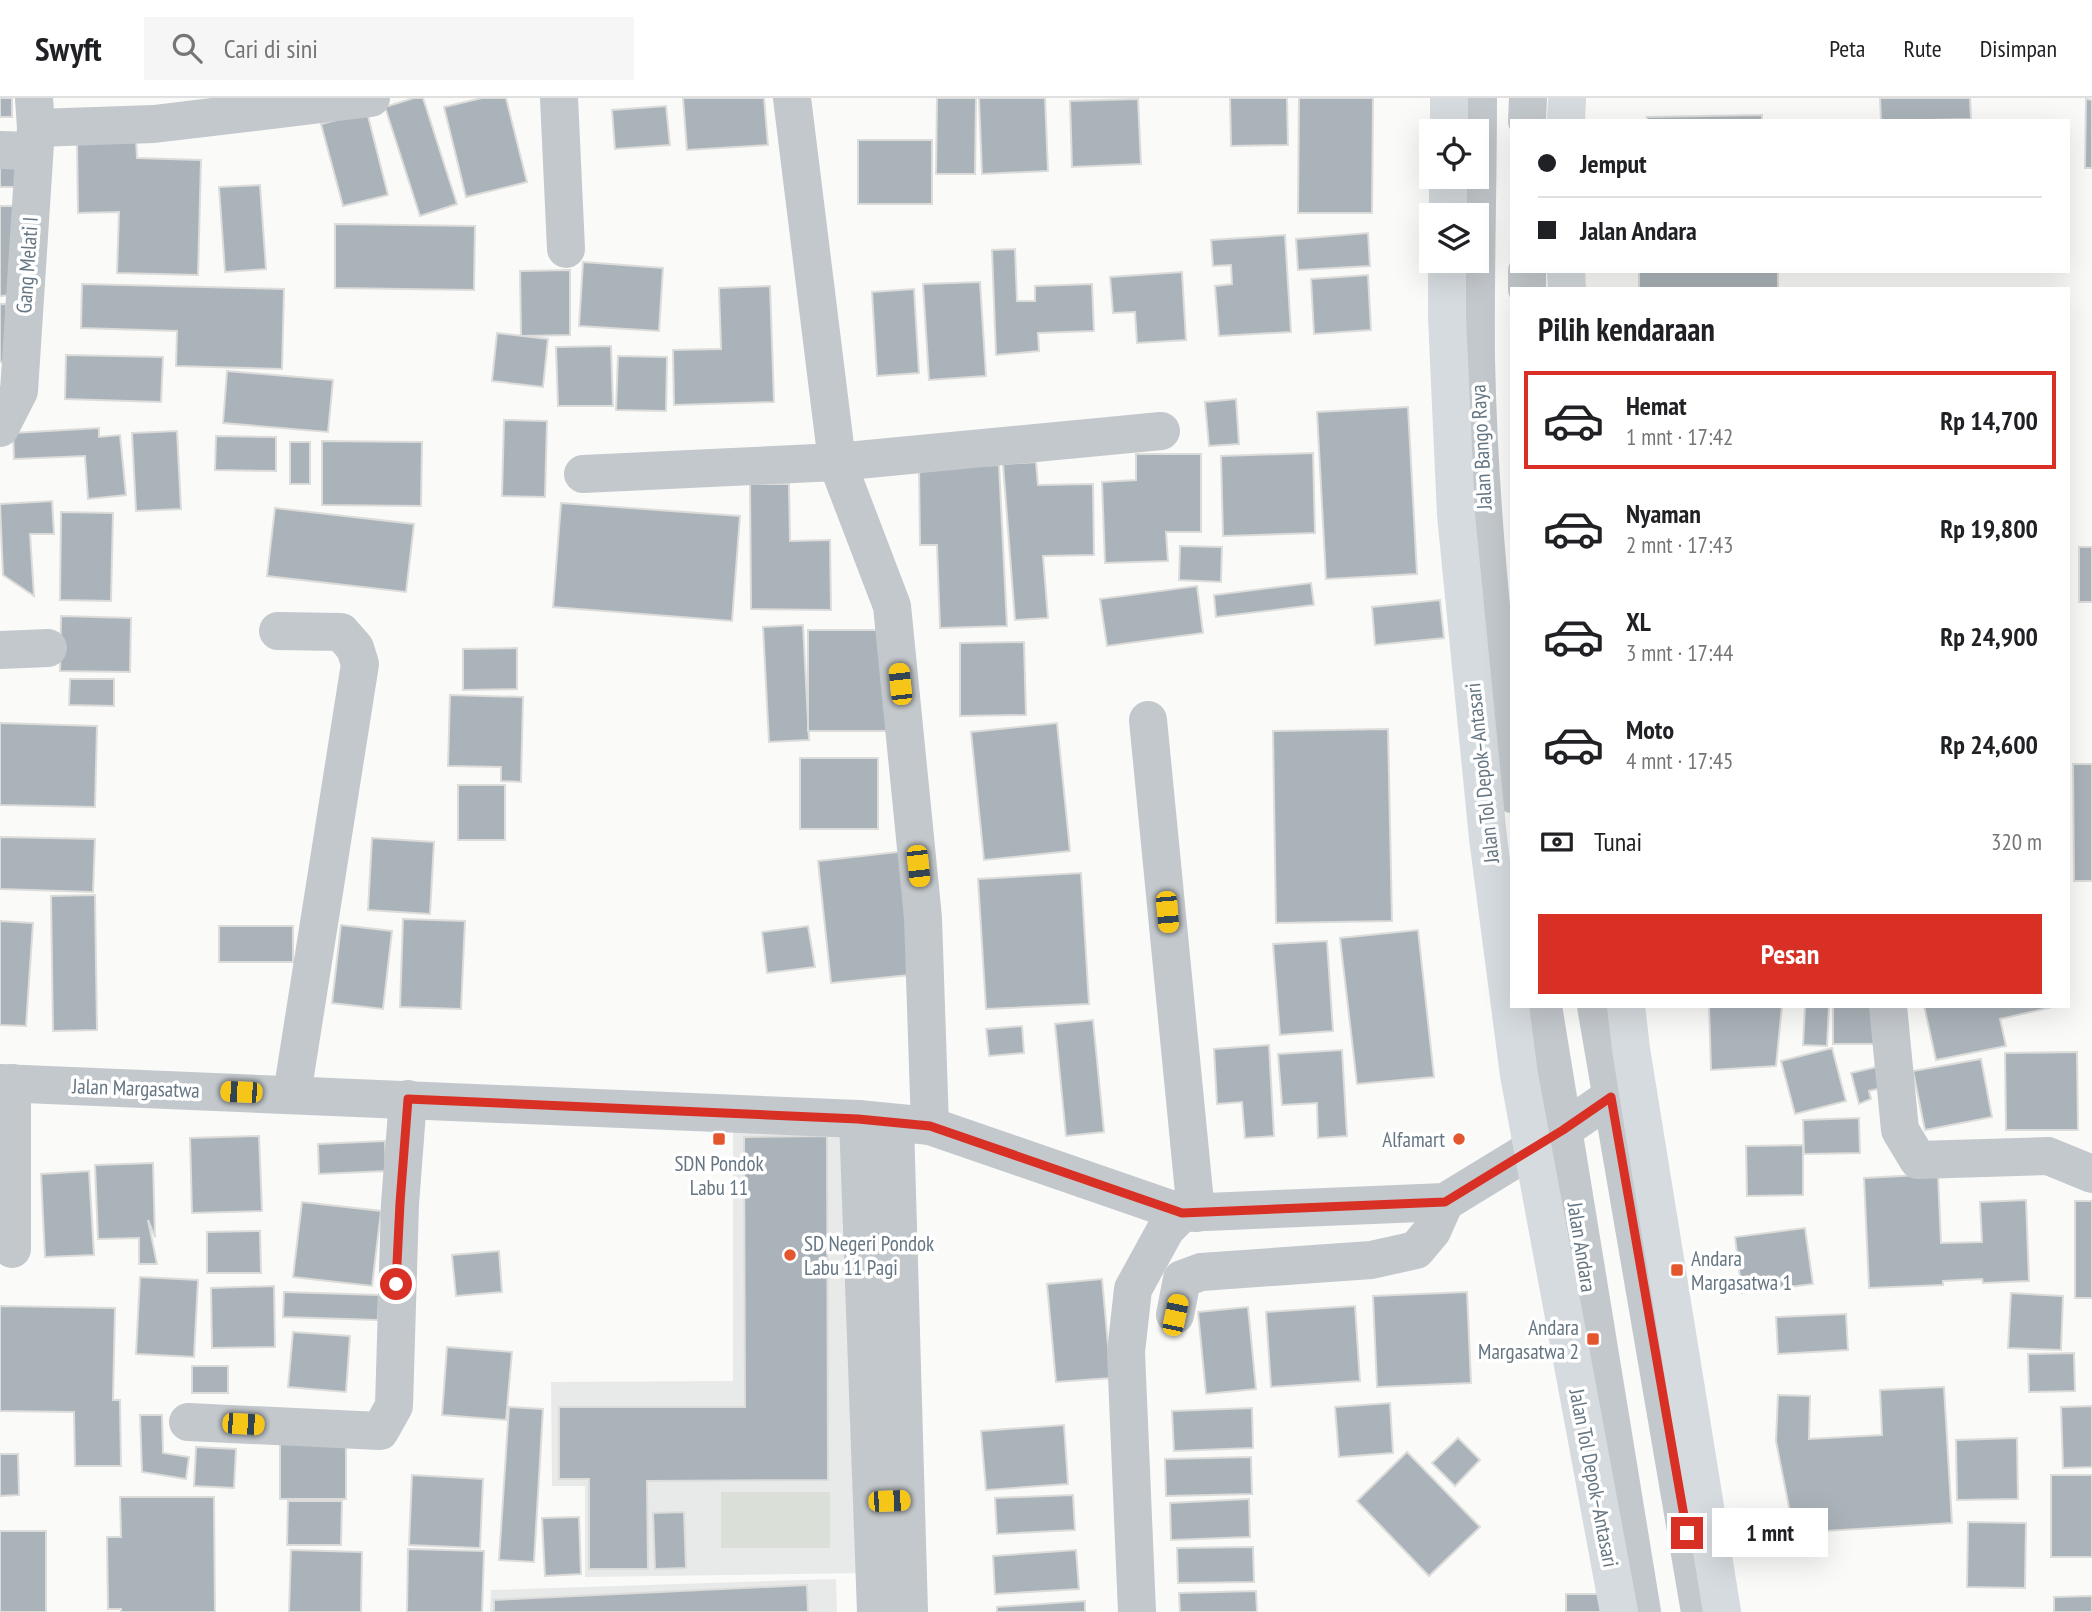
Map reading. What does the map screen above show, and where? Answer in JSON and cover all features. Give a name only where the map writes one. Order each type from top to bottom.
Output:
[{"type":"highway","points":[[1449,98],[1449,119]]},
{"type":"highway","points":[[1566,119],[1567,98]]},
{"type":"highway","name":"Jalan Tol Depok–Antasari","points":[[1447,273],[1456,515],[1490,851],[1510,1005]]},
{"type":"highway","name":"Jalan Tol Depok–Antasari","points":[[1510,1008],[1519,1075],[1619,1612]]},
{"type":"highway","points":[[1626,1008],[1722,1612]]},
{"type":"street","points":[[26,132],[154,124],[371,98]]},
{"type":"street","points":[[559,98],[566,249]]},
{"type":"street","points":[[792,98],[837,463],[892,606],[923,918],[894,1123],[889,1501],[876,1612]]},
{"type":"street","name":"Jalan Bango Raya","points":[[1478,98],[1476,358],[1481,468],[1495,646],[1509,754]]},
{"type":"street","points":[[1527,119],[1528,98]]},
{"type":"street","name":"Gang Melati I","points":[[0,428],[19,391],[26,132]]},
{"type":"street","points":[[583,474],[837,463],[1161,431]]},
{"type":"street","points":[[278,631],[341,632],[355,648],[360,664],[292,1094]]},
{"type":"street","points":[[0,650],[48,648]]},
{"type":"street","points":[[1137,1612],[1126,1352],[1133,1289],[1166,1229],[1189,1213],[1148,720]]},
{"type":"street","name":"Jalan Andara","points":[[1543,1008],[1642,1612]]},
{"type":"street","points":[[1596,1008],[1700,1612]]},
{"type":"street","points":[[1888,1008],[1900,1130],[1918,1160],[2048,1156],[2092,1174]]},
{"type":"street","points":[[6,1083],[12,1249]]},
{"type":"street","name":"Jalan Margasatwa","points":[[6,1083],[408,1099],[894,1123],[1189,1213],[1445,1202],[1563,1130],[1611,1097]]},
{"type":"street","points":[[188,1422],[380,1431],[394,1406],[400,1203],[408,1099]]},
{"type":"street","points":[[1175,1315],[1182,1279],[1201,1272],[1371,1260],[1416,1250],[1432,1231],[1445,1202]]},
{"type":"street","points":[[889,1501],[909,1612]]},
{"type":"shaded area","name":"SD Negeri Pondok Labu 11 Pagi","points":[[733,1128],[840,1129],[863,1573],[585,1577],[585,1486],[552,1486],[551,1382],[733,1381]]},
{"type":"shaded area","points":[[721,1492],[830,1492],[830,1548],[721,1548]]},
{"type":"shaded area","points":[[836,1579],[837,1612],[490,1612],[491,1590]]},
{"type":"building","points":[[0,98],[12,98],[12,117],[0,117]]},
{"type":"building","points":[[423,98],[457,204],[420,216],[385,107]]},
{"type":"building","points":[[482,98],[506,98],[527,182],[466,197],[444,107]]},
{"type":"building","points":[[683,98],[764,98],[768,145],[687,150]]},
{"type":"building","points":[[937,98],[976,98],[975,174],[936,174]]},
{"type":"building","points":[[979,98],[1045,98],[1048,171],[982,174]]},
{"type":"building","points":[[1230,98],[1287,98],[1288,145],[1231,146]]},
{"type":"building","points":[[1299,98],[1373,98],[1372,213],[1298,213]]},
{"type":"building","points":[[1880,98],[1970,98],[1971,119],[1881,119]]},
{"type":"building","points":[[1138,99],[1141,164],[1072,167],[1070,101]]},
{"type":"building","points":[[2086,99],[2092,100],[2092,168],[2085,168]]},
{"type":"building","points":[[666,106],[670,145],[615,149],[612,110]]},
{"type":"building","points":[[367,112],[388,195],[343,206],[321,124]]},
{"type":"building","points":[[1762,115],[1762,119],[1647,119]]},
{"type":"building","points":[[136,138],[137,158],[201,160],[198,275],[117,273],[119,212],[78,213],[77,139]]},
{"type":"building","points":[[858,140],[932,140],[932,204],[858,204]]},
{"type":"building","points":[[0,165],[26,165],[26,187],[0,187]]},
{"type":"building","points":[[260,185],[266,269],[225,272],[219,187]]},
{"type":"building","points":[[0,206],[15,206],[16,295],[0,296]]},
{"type":"building","points":[[335,224],[475,226],[474,290],[335,288]]},
{"type":"building","points":[[1368,233],[1370,266],[1298,270],[1296,239]]},
{"type":"building","points":[[1285,235],[1291,332],[1219,336],[1215,286],[1232,284],[1231,265],[1213,266],[1211,240]]},
{"type":"building","points":[[1015,249],[1017,301],[1035,301],[1035,286],[1092,284],[1094,331],[1038,333],[1039,351],[996,355],[992,250]]},
{"type":"building","points":[[583,262],[663,268],[659,331],[579,326]]},
{"type":"building","points":[[570,270],[570,335],[521,336],[520,271]]},
{"type":"building","points":[[1182,272],[1186,340],[1137,343],[1135,312],[1113,313],[1110,277]]},
{"type":"building","points":[[1639,273],[1778,273],[1778,287],[1639,287]]},
{"type":"building","points":[[1368,275],[1371,330],[1314,334],[1311,279]]},
{"type":"building","points":[[980,282],[986,376],[929,380],[923,284]]},
{"type":"building","points":[[82,284],[284,289],[282,369],[176,366],[177,331],[81,328]]},
{"type":"building","points":[[770,286],[774,402],[674,405],[673,350],[721,349],[719,288]]},
{"type":"building","points":[[914,289],[919,373],[877,376],[872,292]]},
{"type":"building","points":[[0,304],[6,304],[8,361],[0,362]]},
{"type":"building","points":[[497,333],[548,339],[543,387],[492,381]]},
{"type":"building","points":[[611,346],[613,406],[558,406],[556,347]]},
{"type":"building","points":[[66,355],[163,357],[161,402],[65,399]]},
{"type":"building","points":[[618,356],[667,357],[666,411],[616,410]]},
{"type":"building","points":[[227,371],[333,380],[328,432],[223,423]]},
{"type":"building","points":[[1236,399],[1239,444],[1209,446],[1205,402]]},
{"type":"building","points":[[1408,407],[1417,574],[1326,579],[1317,412]]},
{"type":"building","points":[[504,420],[547,421],[545,497],[502,496]]},
{"type":"building","points":[[99,428],[99,437],[120,435],[126,495],[88,499],[85,456],[14,459],[13,433]]},
{"type":"building","points":[[177,431],[181,509],[136,511],[132,433]]},
{"type":"building","points":[[216,436],[276,437],[276,471],[215,470]]},
{"type":"building","points":[[322,441],[422,442],[421,506],[322,505]]},
{"type":"building","points":[[290,442],[310,442],[310,484],[290,484]]},
{"type":"building","points":[[1313,453],[1315,533],[1223,536],[1221,456]]},
{"type":"building","points":[[1136,454],[1201,454],[1201,532],[1166,532],[1168,561],[1105,563],[1102,482],[1136,480]]},
{"type":"building","points":[[1036,462],[1038,485],[1093,484],[1094,555],[1043,556],[1048,618],[1015,620],[1003,464]]},
{"type":"building","points":[[999,465],[1007,626],[940,628],[937,545],[920,545],[919,467]]},
{"type":"building","points":[[750,484],[789,484],[790,541],[830,540],[831,610],[751,609]]},
{"type":"building","points":[[52,501],[54,534],[30,534],[34,596],[3,575],[0,504]]},
{"type":"building","points":[[561,503],[740,516],[732,621],[553,607]]},
{"type":"building","points":[[275,508],[414,524],[406,592],[267,576]]},
{"type":"building","points":[[61,512],[113,513],[111,601],[60,600]]},
{"type":"building","points":[[1180,546],[1222,547],[1221,582],[1179,580]]},
{"type":"building","points":[[2079,547],[2092,547],[2092,602],[2079,602]]},
{"type":"building","points":[[1311,583],[1314,605],[1216,617],[1214,595]]},
{"type":"building","points":[[1197,586],[1203,633],[1107,646],[1100,599]]},
{"type":"building","points":[[1440,600],[1444,638],[1375,645],[1372,607]]},
{"type":"building","points":[[61,616],[131,618],[130,672],[60,671]]},
{"type":"building","points":[[803,625],[809,740],[769,742],[763,627]]},
{"type":"building","points":[[808,630],[890,630],[890,731],[808,731]]},
{"type":"building","points":[[1024,642],[1026,715],[960,716],[960,643]]},
{"type":"building","points":[[517,648],[517,689],[463,690],[463,649]]},
{"type":"building","points":[[70,679],[114,679],[114,706],[69,705]]},
{"type":"building","points":[[450,695],[523,697],[521,782],[501,781],[501,767],[448,766]]},
{"type":"building","points":[[0,723],[97,726],[95,807],[0,805]]},
{"type":"building","points":[[1057,723],[1070,851],[984,860],[971,732]]},
{"type":"building","points":[[1388,729],[1392,921],[1276,923],[1273,731]]},
{"type":"building","points":[[800,758],[878,758],[878,829],[800,829]]},
{"type":"building","points":[[2073,764],[2092,764],[2092,881],[2074,881]]},
{"type":"building","points":[[458,785],[505,785],[505,840],[458,840]]},
{"type":"building","points":[[0,837],[95,839],[93,892],[0,889]]},
{"type":"building","points":[[372,838],[434,842],[430,914],[368,910]]},
{"type":"building","points":[[906,851],[919,974],[831,983],[818,861]]},
{"type":"building","points":[[1081,873],[1089,1004],[986,1009],[978,879]]},
{"type":"building","points":[[95,895],[97,1030],[53,1031],[51,896]]},
{"type":"building","points":[[403,919],[465,921],[461,1009],[400,1007]]},
{"type":"building","points":[[0,921],[33,923],[26,1026],[0,1025]]},
{"type":"building","points":[[341,925],[392,931],[383,1009],[332,1003]]},
{"type":"building","points":[[219,926],[293,926],[293,962],[219,962]]},
{"type":"building","points":[[808,926],[815,967],[767,973],[762,932]]},
{"type":"building","points":[[1418,930],[1434,1077],[1357,1084],[1340,938]]},
{"type":"building","points":[[1327,941],[1333,1031],[1280,1035],[1273,944]]},
{"type":"building","points":[[1709,1008],[1782,1008],[1776,1066],[1711,1070]]},
{"type":"building","points":[[1805,1008],[1829,1008],[1827,1046],[1803,1045]]},
{"type":"building","points":[[1833,1008],[1884,1008],[1884,1044],[1833,1044]]},
{"type":"building","points":[[1924,1008],[2049,1008],[2000,1019],[2006,1046],[1936,1060]]},
{"type":"building","points":[[1093,1020],[1104,1132],[1066,1136],[1055,1024]]},
{"type":"building","points":[[1022,1026],[1024,1053],[989,1056],[986,1029]]},
{"type":"building","points":[[1269,1045],[1274,1136],[1245,1138],[1242,1102],[1217,1104],[1214,1049]]},
{"type":"building","points":[[1832,1048],[1846,1101],[1795,1114],[1781,1061]]},
{"type":"building","points":[[1342,1050],[1347,1136],[1318,1138],[1317,1103],[1282,1105],[1278,1054]]},
{"type":"building","points":[[2077,1052],[2078,1130],[2006,1130],[2005,1053]]},
{"type":"building","points":[[1981,1059],[1992,1117],[1925,1130],[1913,1071]]},
{"type":"building","points":[[1881,1066],[1886,1087],[1869,1091],[1871,1099],[1859,1104],[1851,1073]]},
{"type":"building","points":[[1859,1118],[1860,1153],[1804,1154],[1803,1120]]},
{"type":"building","points":[[259,1136],[262,1211],[192,1213],[190,1138]]},
{"type":"building","points":[[827,1136],[828,1480],[647,1481],[648,1569],[589,1569],[589,1479],[559,1479],[559,1407],[745,1407],[744,1137]]},
{"type":"building","points":[[385,1141],[386,1171],[319,1174],[318,1144]]},
{"type":"building","points":[[1803,1145],[1803,1195],[1747,1196],[1746,1146]]},
{"type":"building","points":[[153,1163],[155,1237],[148,1220],[157,1264],[139,1264],[139,1238],[98,1239],[95,1165]]},
{"type":"building","points":[[89,1171],[94,1255],[45,1257],[41,1174]]},
{"type":"building","points":[[1938,1174],[1941,1243],[1982,1242],[1980,1202],[2026,1200],[2029,1281],[1983,1283],[1982,1279],[1943,1281],[1943,1285],[1869,1288],[1864,1178]]},
{"type":"building","points":[[2075,1201],[2092,1201],[2092,1298],[2075,1298]]},
{"type":"building","points":[[302,1202],[381,1211],[372,1286],[293,1277]]},
{"type":"building","points":[[1805,1228],[1813,1284],[1742,1293],[1735,1237]]},
{"type":"building","points":[[260,1231],[261,1273],[207,1273],[207,1232]]},
{"type":"building","points":[[499,1251],[502,1292],[456,1296],[452,1255]]},
{"type":"building","points":[[140,1277],[198,1280],[194,1357],[136,1354]]},
{"type":"building","points":[[1102,1279],[1111,1378],[1056,1382],[1047,1284]]},
{"type":"building","points":[[274,1286],[275,1347],[212,1348],[211,1288]]},
{"type":"building","points":[[284,1292],[379,1295],[378,1320],[283,1317]]},
{"type":"building","points":[[1467,1292],[1471,1383],[1377,1387],[1373,1296]]},
{"type":"building","points":[[2011,1293],[2063,1296],[2061,1350],[2008,1348]]},
{"type":"building","points":[[0,1306],[115,1308],[113,1400],[120,1400],[121,1466],[75,1466],[74,1412],[0,1411]]},
{"type":"building","points":[[1355,1306],[1360,1381],[1271,1387],[1266,1312]]},
{"type":"building","points":[[1248,1307],[1256,1389],[1206,1394],[1198,1312]]},
{"type":"building","points":[[1846,1314],[1848,1350],[1778,1354],[1776,1317]]},
{"type":"building","points":[[293,1332],[350,1336],[346,1392],[288,1387]]},
{"type":"building","points":[[447,1347],[512,1352],[506,1420],[442,1415]]},
{"type":"building","points":[[2074,1353],[2075,1391],[2029,1392],[2028,1354]]},
{"type":"building","points":[[192,1366],[228,1366],[228,1393],[192,1393]]},
{"type":"building","points":[[1944,1387],[1952,1523],[1794,1533],[1776,1441],[1778,1395],[1810,1396],[1809,1439],[1882,1435],[1880,1390]]},
{"type":"building","points":[[1390,1403],[1393,1453],[1339,1457],[1335,1407]]},
{"type":"building","points":[[2092,1406],[2092,1467],[2063,1468],[2061,1407]]},
{"type":"building","points":[[509,1407],[543,1409],[534,1562],[499,1560]]},
{"type":"building","points":[[1252,1408],[1253,1448],[1174,1451],[1172,1411]]},
{"type":"building","points":[[140,1415],[162,1415],[163,1453],[189,1457],[186,1479],[142,1472]]},
{"type":"building","points":[[1064,1425],[1068,1484],[986,1490],[981,1431]]},
{"type":"building","points":[[1458,1438],[1480,1460],[1455,1486],[1432,1463]]},
{"type":"building","points":[[2017,1438],[2018,1499],[1957,1500],[1956,1440]]},
{"type":"building","points":[[280,1444],[346,1444],[346,1499],[280,1499]]},
{"type":"building","points":[[196,1447],[236,1449],[234,1488],[194,1486]]},
{"type":"building","points":[[1407,1452],[1480,1527],[1429,1576],[1357,1501]]},
{"type":"building","points":[[0,1454],[18,1454],[19,1495],[0,1496]]},
{"type":"building","points":[[1251,1457],[1252,1494],[1166,1496],[1165,1459]]},
{"type":"building","points":[[412,1475],[483,1479],[480,1548],[409,1545]]},
{"type":"building","points":[[2051,1475],[2092,1475],[2092,1557],[2051,1557]]},
{"type":"building","points":[[1073,1495],[1075,1530],[997,1534],[995,1498]]},
{"type":"building","points":[[120,1497],[214,1497],[215,1612],[121,1612],[121,1609],[108,1609],[107,1537],[121,1537]]},
{"type":"building","points":[[1249,1499],[1250,1537],[1171,1540],[1170,1503]]},
{"type":"building","points":[[288,1501],[342,1501],[341,1545],[287,1545]]},
{"type":"building","points":[[684,1512],[686,1568],[655,1569],[653,1513]]},
{"type":"building","points":[[579,1517],[581,1574],[545,1576],[542,1518]]},
{"type":"building","points":[[1968,1522],[2026,1523],[2025,1588],[1967,1587]]},
{"type":"building","points":[[0,1531],[46,1531],[46,1612],[0,1612]]},
{"type":"building","points":[[1253,1547],[1254,1582],[1178,1583],[1177,1548]]},
{"type":"building","points":[[408,1549],[484,1551],[482,1612],[407,1612]]},
{"type":"building","points":[[291,1550],[362,1552],[361,1612],[289,1612]]},
{"type":"building","points":[[1076,1550],[1079,1589],[995,1594],[993,1556]]},
{"type":"building","points":[[807,1585],[808,1612],[494,1612],[494,1600]]},
{"type":"building","points":[[1256,1591],[1257,1612],[1180,1612],[1179,1593]]},
{"type":"building","points":[[1566,1594],[1603,1594],[1603,1612],[1566,1612]]},
{"type":"building","points":[[2092,1596],[2092,1612],[2054,1612],[2054,1597]]},
{"type":"building","points":[[1085,1601],[1085,1612],[997,1612],[997,1607]]},
{"type":"place","name":"SDN Pondok Labu 11","points":[[719,1139]]},
{"type":"place","name":"Alfamart","points":[[1459,1139]]},
{"type":"place","name":"SD Negeri Pondok Labu 11 Pagi","points":[[790,1255]]},
{"type":"place","name":"Andara Margasatwa 1","points":[[1677,1270]]},
{"type":"place","name":"Andara Margasatwa 2","points":[[1593,1339]]},
{"type":"route","points":[[396,1284],[408,1099],[858,1119],[930,1126],[1182,1213],[1445,1202],[1563,1130],[1611,1097],[1687,1533]]}]
